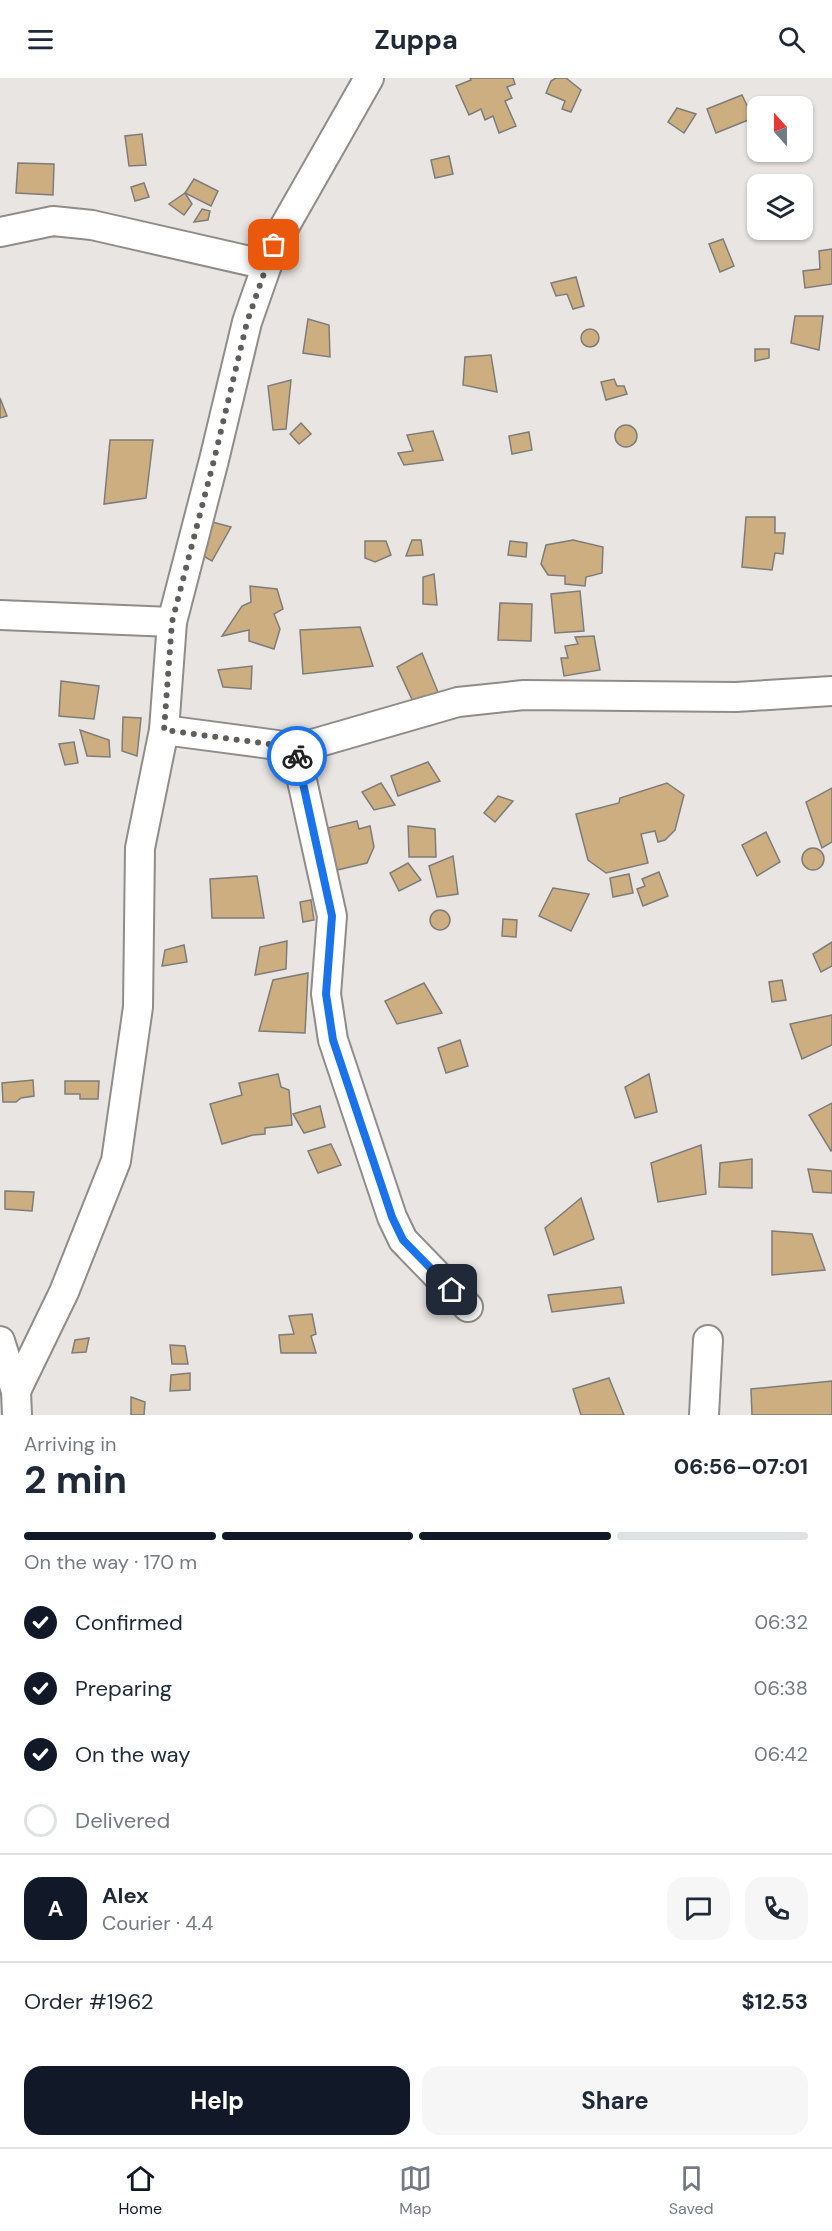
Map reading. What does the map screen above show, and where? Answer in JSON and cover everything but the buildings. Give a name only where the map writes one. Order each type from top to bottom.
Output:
[{"type":"street","points":[[17,1403],[116,1161],[138,1007],[140,848],[164,730],[172,622],[247,322],[274,245],[369,78]]},
{"type":"street","points":[[0,232],[53,221],[92,225],[267,265]]},
{"type":"street","points":[[0,615],[172,622]]},
{"type":"street","points":[[164,730],[295,749],[458,702],[491,698],[524,695],[736,697],[832,691]]},
{"type":"street","points":[[295,749],[332,916],[326,994],[333,1040],[392,1217],[403,1240],[468,1307]]},
{"type":"street","points":[[705,1415],[708,1340]]},
{"type":"street","points":[[0,1341],[17,1403]]},
{"type":"way so far","points":[[274,245],[247,322],[172,622],[164,730],[277,745],[295,749],[297,756]]},
{"type":"route","points":[[297,756],[332,916],[326,994],[333,1040],[392,1217],[403,1240],[452,1290]]}]
